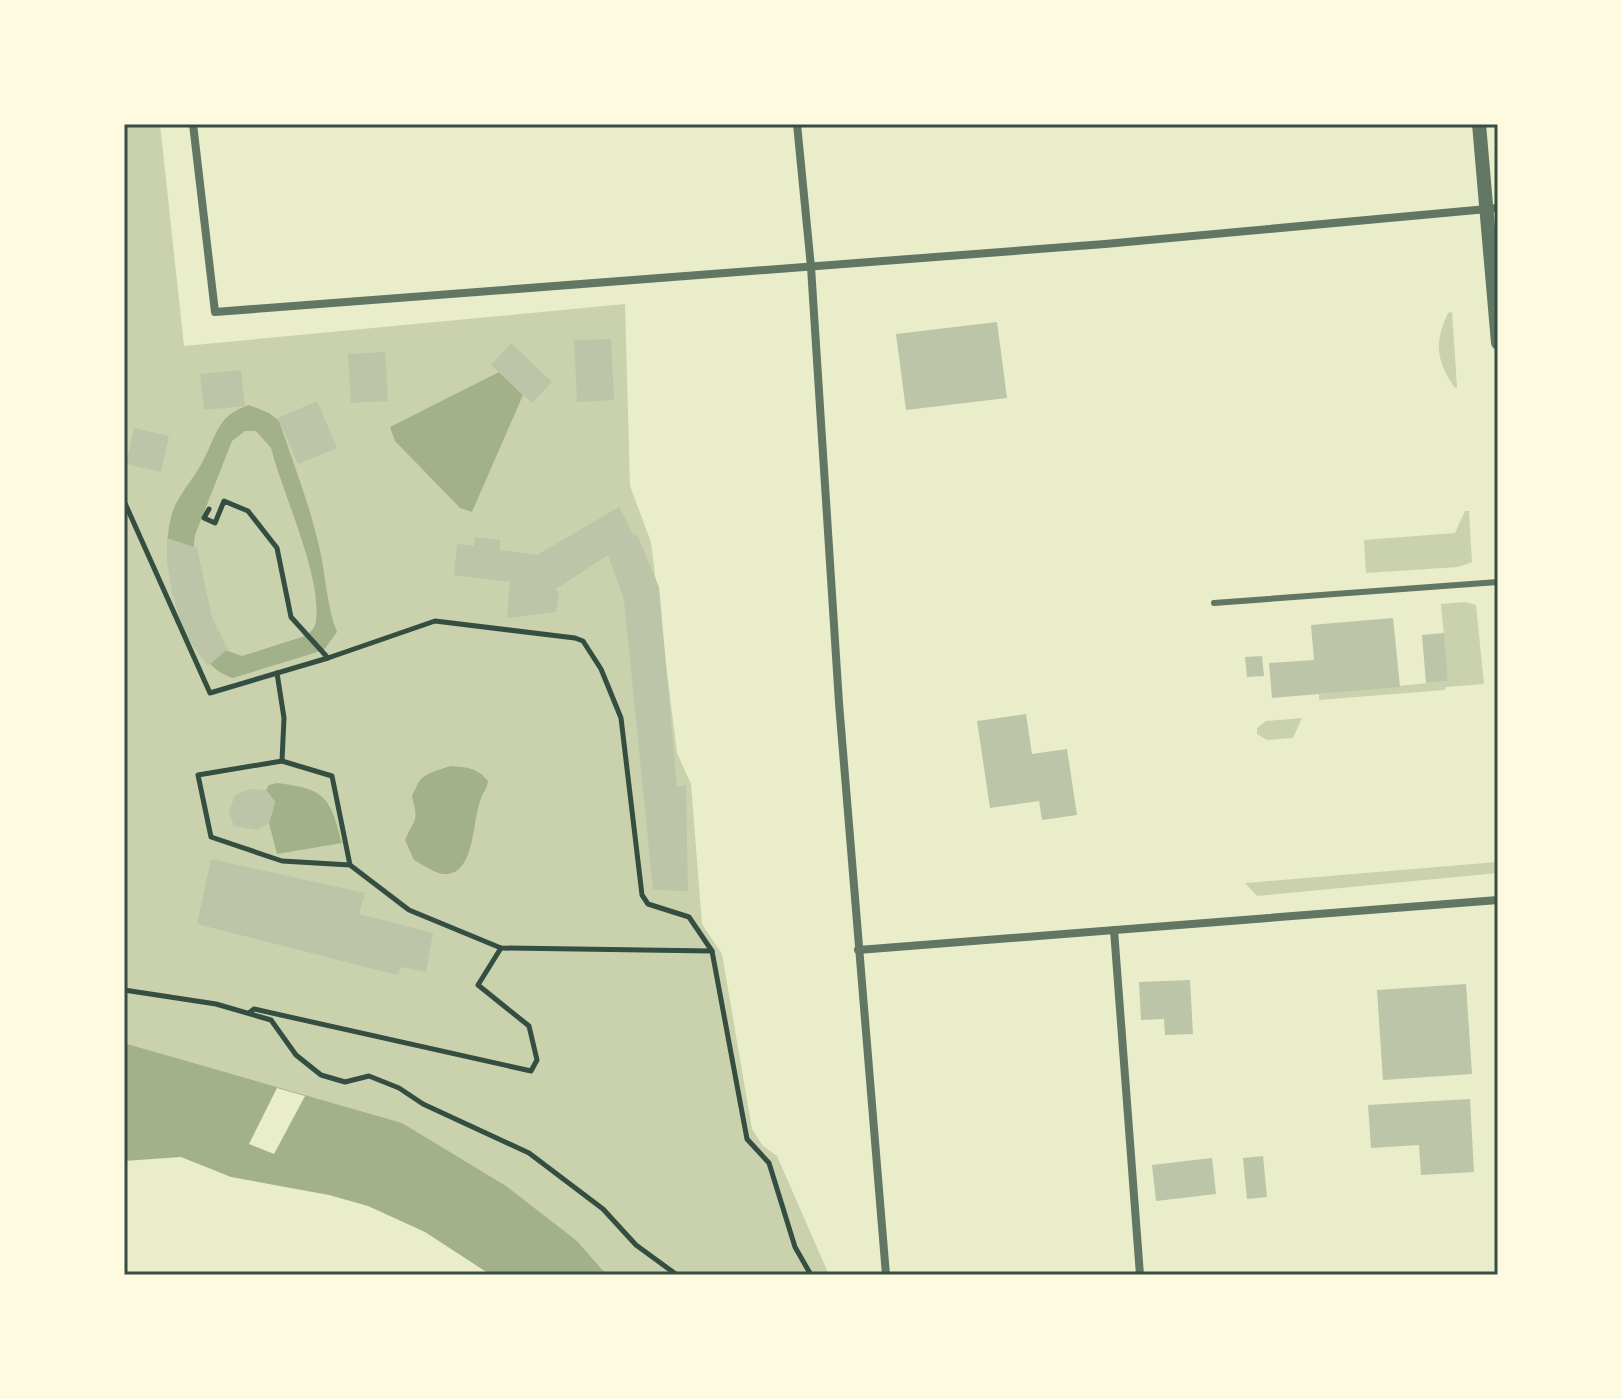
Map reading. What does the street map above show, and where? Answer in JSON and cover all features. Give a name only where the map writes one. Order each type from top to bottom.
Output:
[{"type":"street","points":[[193,124],[215,312],[1105,244],[1493,208]]},
{"type":"street","points":[[797,124],[811,267],[832,619],[886,1275]]},
{"type":"street","points":[[1479,124],[1493,208],[1498,343]]},
{"type":"street","points":[[858,950],[1498,900]]},
{"type":"street","points":[[1114,930],[1140,1275]]},
{"type":"lane","points":[[1214,603],[1498,582]]},
{"type":"path","points":[[124,501],[210,693],[328,658],[435,621],[583,641],[601,669],[621,718],[642,895],[648,904],[689,917],[712,951],[747,1139],[769,1163],[795,1247],[811,1275]]},
{"type":"path","points":[[209,509],[204,518],[215,523],[224,501],[248,511],[277,548],[291,617],[328,658]]},
{"type":"path","points":[[277,673],[284,718],[282,761]]},
{"type":"path","points":[[350,865],[332,776],[282,761],[198,775],[211,837],[282,861],[350,865],[409,910],[501,948],[712,951]]},
{"type":"path","points":[[248,1014],[254,1009],[531,1071],[537,1060],[529,1026],[478,985],[501,948]]},
{"type":"path","points":[[124,990],[216,1004],[271,1020],[296,1055],[321,1075],[345,1082],[369,1076],[529,1153],[603,1209],[636,1245],[677,1275]]},
{"type":"shaded area","points":[[124,124],[160,124],[184,346],[625,304],[630,486],[651,542],[677,753],[691,784],[702,924],[722,954],[752,1129],[763,1146],[777,1156],[829,1275],[607,1275],[577,1241],[305,1096],[124,1043]]},
{"type":"shaded area","points":[[1452,312],[1455,388],[1439,352],[1444,324],[1448,313]]},
{"type":"shaded area","points":[[499,372],[523,395],[472,512],[460,508],[395,441],[390,427]]},
{"type":"shaded area","points":[[249,405],[279,421],[315,530],[337,632],[324,650],[233,678],[211,665],[198,645],[174,589],[167,547],[171,517],[177,501],[200,467],[220,426],[239,409]],"holes":[[[245,431],[256,431],[271,448],[308,559],[316,621],[305,636],[242,656],[225,650],[219,637],[202,593],[194,548],[195,535],[232,441]]]},
{"type":"shaded area","points":[[1465,511],[1469,511],[1472,562],[1458,567],[1366,573],[1364,540],[1455,533]]},
{"type":"shaded area","points":[[1466,602],[1476,605],[1484,684],[1319,700],[1319,694],[1448,681],[1441,604]]},
{"type":"shaded area","points":[[1302,718],[1293,738],[1267,740],[1257,734],[1257,728],[1266,721]]},
{"type":"shaded area","points":[[450,766],[471,769],[488,781],[478,808],[467,857],[454,872],[443,874],[414,860],[405,840],[415,819],[412,795],[418,783],[429,774]]},
{"type":"shaded area","points":[[277,783],[306,788],[323,798],[334,815],[342,843],[277,854],[269,823],[275,802],[266,790],[269,785]]},
{"type":"shaded area","points":[[1497,862],[1498,873],[1257,896],[1245,883]]},
{"type":"shaded area","points":[[124,1043],[402,1123],[506,1186],[577,1241],[607,1275],[491,1275],[425,1232],[368,1206],[329,1195],[231,1177],[181,1157],[124,1161]]},
{"type":"pier","points":[[277,1088],[305,1096],[274,1154],[249,1144]]},
{"type":"building","points":[[997,322],[1007,398],[906,410],[896,334]]},
{"type":"building","points":[[611,339],[614,400],[577,402],[574,340]]},
{"type":"building","points":[[511,343],[552,382],[532,403],[491,365]]},
{"type":"building","points":[[385,352],[388,401],[351,403],[348,354]]},
{"type":"building","points":[[241,370],[245,406],[204,410],[200,374]]},
{"type":"building","points":[[317,401],[337,448],[298,464],[278,418]]},
{"type":"building","points":[[134,428],[169,436],[161,472],[126,464]]},
{"type":"building","points":[[619,507],[634,536],[637,534],[659,587],[677,787],[686,785],[688,891],[653,890],[624,600],[608,555],[556,589],[559,593],[556,612],[507,618],[510,582],[454,575],[457,544],[474,546],[475,537],[500,540],[500,550],[537,555]]},
{"type":"building","points":[[167,538],[197,548],[212,617],[228,649],[209,665],[184,633],[172,593]]},
{"type":"building","points":[[1393,618],[1400,687],[1272,698],[1269,663],[1314,660],[1311,625]]},
{"type":"building","points":[[1444,633],[1448,681],[1426,683],[1422,635]]},
{"type":"building","points":[[1262,656],[1264,676],[1247,677],[1245,657]]},
{"type":"building","points":[[1026,714],[1032,754],[1067,749],[1077,815],[1042,820],[1039,801],[990,808],[977,721]]},
{"type":"building","points":[[251,789],[266,790],[275,802],[269,823],[257,830],[234,826],[229,812],[235,795]]},
{"type":"building","points":[[211,859],[365,893],[359,914],[433,933],[426,972],[401,967],[397,975],[197,924]]},
{"type":"building","points":[[1190,980],[1193,1034],[1165,1035],[1164,1019],[1141,1020],[1139,982]]},
{"type":"building","points":[[1466,984],[1472,1074],[1383,1080],[1377,990]]},
{"type":"building","points":[[1470,1099],[1474,1172],[1421,1175],[1419,1145],[1371,1148],[1368,1105]]},
{"type":"building","points":[[1263,1156],[1267,1197],[1247,1199],[1243,1158]]},
{"type":"building","points":[[1212,1158],[1216,1194],[1156,1201],[1152,1165]]}]
